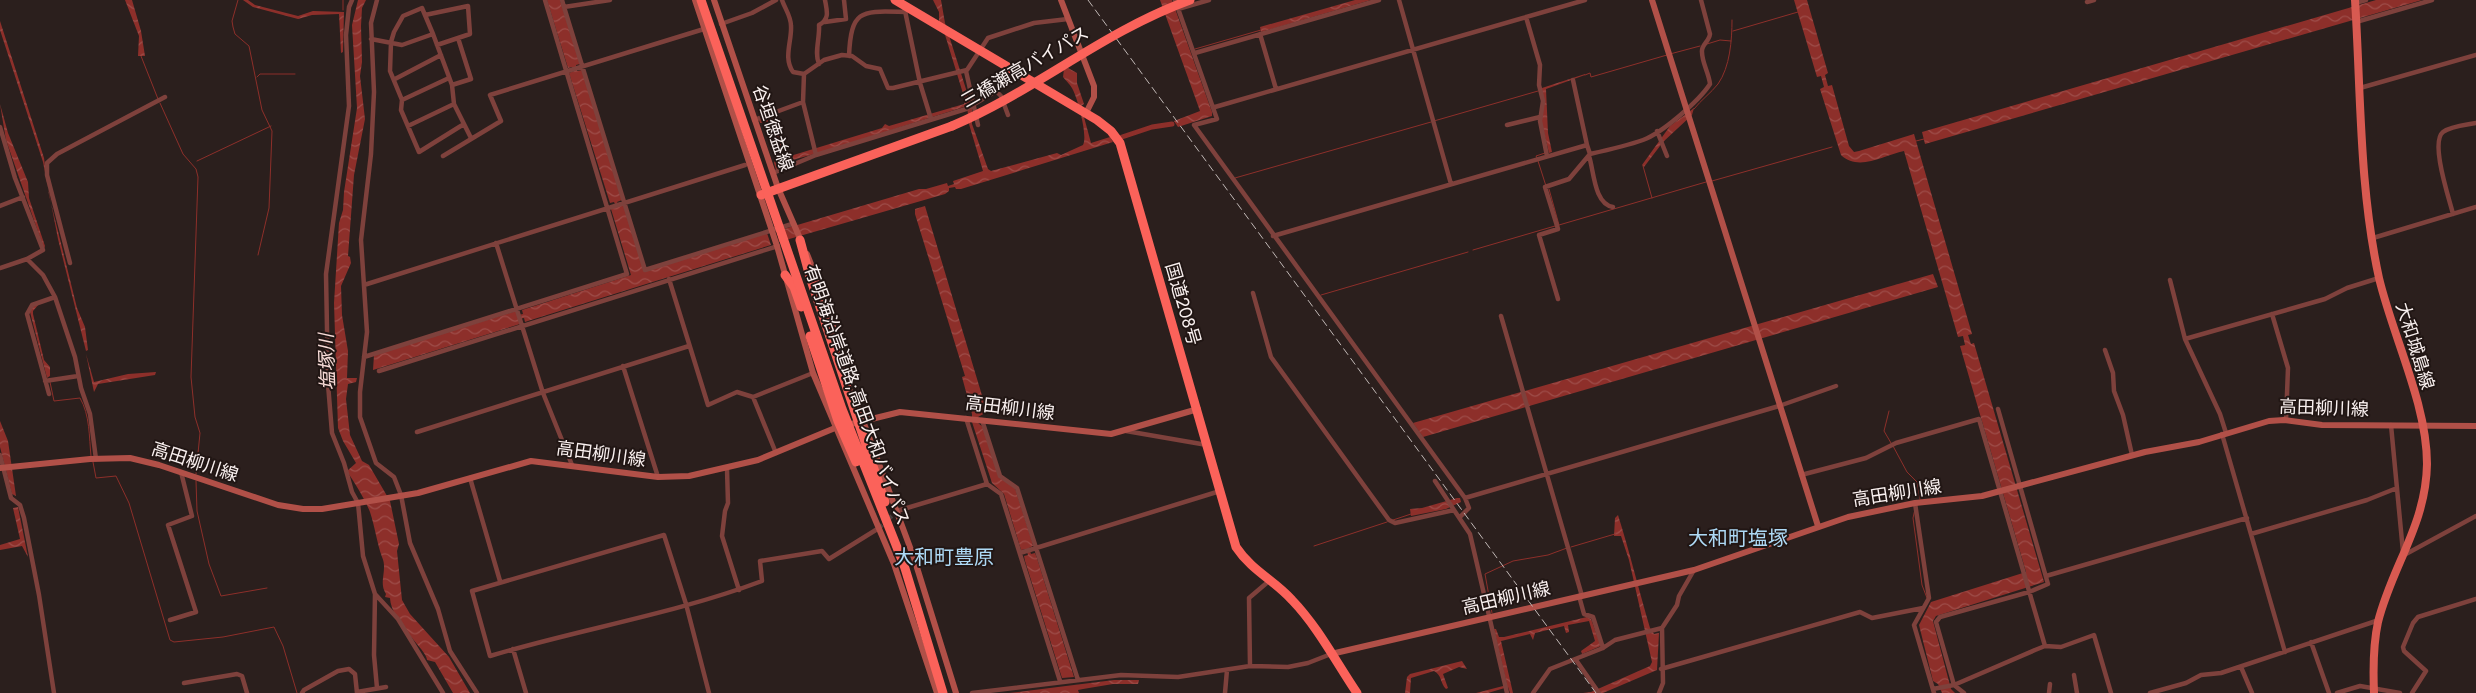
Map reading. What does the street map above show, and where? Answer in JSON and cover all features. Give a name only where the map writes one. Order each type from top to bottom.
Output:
[{"type":"highway","name":"有明海沿岸道路;高田大和バイパス","points":[[701,0],[764,195],[842,409],[904,565],[943,693]]},
{"type":"highway","name":"三橋瀬高バイパス","points":[[764,195],[778,188],[952,126],[1005,101],[1098,43],[1140,21],[1190,0]]},
{"type":"highway","name":"国道208号","points":[[901,6],[1086,113],[1105,125],[1120,144],[1165,305],[1198,408],[1236,547],[1255,571],[1282,590],[1300,609],[1357,693]]},
{"type":"highway","points":[[800,240],[810,277],[840,363],[904,565]]},
{"type":"highway","points":[[785,275],[794,287],[838,421],[904,565]]},
{"type":"main road","name":"谷垣徳益線","points":[[695,0],[764,195],[772,231],[813,373],[879,528],[937,693]]},
{"type":"main road","name":"谷垣徳益線","points":[[714,0],[778,188],[823,294],[840,355],[897,511],[956,693]]},
{"type":"main road","points":[[1061,0],[1094,86],[1094,97],[1086,113]]},
{"type":"main road","points":[[1652,0],[1818,526]]},
{"type":"main road","name":"大和城島線","points":[[2355,3],[2364,169],[2372,238],[2380,278],[2423,425],[2427,464],[2424,496],[2405,556],[2379,620],[2374,650],[2374,690]]},
{"type":"main road","points":[[704,29],[721,24]]},
{"type":"main road","name":"高田柳川線","points":[[5,467],[93,459],[142,460],[289,508],[322,509],[399,496],[531,461],[658,477],[689,476],[727,469],[776,453],[836,428],[900,412],[1111,434],[1198,408]]},
{"type":"main road","name":"高田柳川線","points":[[1331,654],[1694,570],[1848,516],[1915,503],[2001,492],[2132,455],[2192,444],[2269,422],[2286,420],[2322,425],[2476,426]]},
{"type":"street","points":[[352,0],[348,7],[346,35],[349,106],[326,274],[332,434],[344,463],[352,492],[361,503],[363,556],[375,594],[374,646],[377,688]]},
{"type":"street","points":[[377,0],[372,12],[371,39],[374,92],[371,154],[361,240],[368,332],[360,398],[362,427],[376,463],[394,477],[410,543],[438,609],[446,640],[477,693]]},
{"type":"street","points":[[364,357],[627,274],[545,0]]},
{"type":"street","points":[[562,0],[645,270],[792,224]]},
{"type":"street","points":[[564,7],[610,0]]},
{"type":"street","points":[[721,24],[752,13],[776,0]]},
{"type":"street","points":[[782,0],[790,15],[791,27],[788,50],[790,67],[793,72],[804,74],[835,56],[849,56],[866,66],[880,69],[888,88],[920,83],[966,71],[988,38],[1034,23],[1068,19]]},
{"type":"street","points":[[825,0],[828,16],[825,22]]},
{"type":"street","points":[[844,0],[846,19]]},
{"type":"street","points":[[1175,0],[1215,107],[1217,119],[1194,125],[1465,498],[1468,508],[1460,517]]},
{"type":"street","points":[[1178,9],[1208,0]]},
{"type":"street","points":[[1195,53],[1379,0]]},
{"type":"street","points":[[1398,0],[1451,184]]},
{"type":"street","points":[[1215,107],[1585,0]]},
{"type":"street","points":[[1558,298],[1539,235],[1558,230],[1545,187],[1569,179],[1590,155],[1645,140],[1687,109],[1703,94],[1710,84],[1702,58],[1702,49],[1710,34],[1701,0]]},
{"type":"street","points":[[2087,2],[2094,0]]},
{"type":"street","points":[[2355,3],[2366,0]]},
{"type":"street","points":[[2356,22],[2432,0]]},
{"type":"street","points":[[425,15],[468,6],[470,34],[437,45]]},
{"type":"street","points":[[849,56],[850,30],[855,21],[865,14],[901,6],[931,119]]},
{"type":"street","points":[[464,124],[419,152],[401,110],[402,100],[395,79],[390,71],[391,42],[403,16],[422,8],[452,85],[454,104],[464,124],[471,138]]},
{"type":"street","points":[[1526,17],[1540,65],[1539,85],[1544,101],[1540,117],[1548,156]]},
{"type":"street","points":[[819,64],[816,56],[820,40],[819,25],[825,22],[846,19],[855,21]]},
{"type":"street","points":[[443,156],[501,121],[490,95],[704,29]]},
{"type":"street","points":[[371,39],[402,45],[433,34]]},
{"type":"street","points":[[1260,34],[1276,89]]},
{"type":"street","points":[[452,85],[471,79],[458,38]]},
{"type":"street","points":[[395,79],[441,55]]},
{"type":"street","points":[[2360,88],[2476,55]]},
{"type":"street","points":[[966,71],[972,105],[978,125]]},
{"type":"street","points":[[804,74],[803,102],[816,155]]},
{"type":"street","points":[[402,100],[449,78]]},
{"type":"street","points":[[1573,80],[1601,200],[1608,206],[1613,207]]},
{"type":"street","points":[[773,174],[816,155],[966,109],[996,91],[1001,96],[1008,115]]},
{"type":"street","points":[[70,263],[47,175],[47,163],[56,154],[165,97]]},
{"type":"street","points":[[754,120],[803,102]]},
{"type":"street","points":[[408,126],[454,104]]},
{"type":"street","points":[[1508,125],[1540,117]]},
{"type":"street","points":[[2453,214],[2438,154],[2438,140],[2441,133],[2448,129],[2476,123]]},
{"type":"street","points":[[0,127],[4,145],[43,250],[27,259],[0,268]]},
{"type":"street","points":[[1657,131],[1667,156]]},
{"type":"street","points":[[1273,236],[1587,145]]},
{"type":"street","points":[[364,285],[745,165]]},
{"type":"street","points":[[0,206],[23,198]]},
{"type":"street","points":[[2372,238],[2476,207]]},
{"type":"street","points":[[379,371],[522,328],[668,279],[800,240]]},
{"type":"street","points":[[496,243],[543,393],[572,465]]},
{"type":"street","points":[[27,259],[43,275],[55,297],[75,357],[78,376],[90,414],[93,459]]},
{"type":"street","points":[[2185,339],[2325,299],[2347,288],[2380,278]]},
{"type":"street","points":[[668,279],[708,405],[737,392],[753,397],[813,373]]},
{"type":"street","points":[[2170,280],[2185,339],[2220,414],[2247,518],[2286,652]]},
{"type":"street","points":[[1253,292],[1271,358],[1389,520],[1395,523],[1454,510]]},
{"type":"street","points":[[49,394],[48,380],[27,314],[32,305],[55,297]]},
{"type":"street","points":[[2272,314],[2288,368],[2286,420]]},
{"type":"street","points":[[1501,316],[1584,614],[1594,617],[1603,648]]},
{"type":"street","points":[[417,432],[689,346]]},
{"type":"street","points":[[2105,350],[2113,373],[2114,392],[2123,415],[2132,455]]},
{"type":"street","points":[[623,366],[658,477]]},
{"type":"street","points":[[48,380],[78,376]]},
{"type":"street","points":[[1465,498],[1780,406],[1836,386]]},
{"type":"street","points":[[753,397],[776,453]]},
{"type":"street","points":[[1964,693],[1954,685],[1936,622],[1940,617],[2030,592],[2048,584],[1998,409]]},
{"type":"street","points":[[974,419],[987,484],[1001,494],[1060,681]]},
{"type":"street","points":[[974,419],[1000,476],[1017,488],[1078,680]]},
{"type":"street","points":[[1801,475],[1866,458],[1896,444],[1979,419],[2045,646]]},
{"type":"street","points":[[2391,425],[2405,556],[2476,516]]},
{"type":"street","points":[[1124,431],[1208,445]]},
{"type":"street","points":[[0,455],[5,467],[11,498],[20,505],[24,518],[41,604],[54,693]]},
{"type":"street","points":[[727,469],[728,503],[725,511],[722,540],[738,590]]},
{"type":"street","points":[[170,620],[196,612],[168,525],[192,516],[181,472]]},
{"type":"street","points":[[470,478],[500,581]]},
{"type":"street","points":[[1435,480],[1470,534],[1507,693]]},
{"type":"street","points":[[897,511],[987,484]]},
{"type":"street","points":[[2252,534],[2367,500],[2397,488]]},
{"type":"street","points":[[1020,553],[1160,508],[1221,496]]},
{"type":"street","points":[[1915,503],[1929,598],[1914,625],[1933,691],[1954,685],[2045,646],[2061,646],[2094,635],[2111,693]]},
{"type":"street","points":[[2046,576],[2247,518]]},
{"type":"street","points":[[709,693],[686,604],[664,535],[500,581],[472,591],[490,656],[513,649],[686,604],[738,590],[762,581],[760,561],[822,551],[829,559],[879,528]]},
{"type":"street","points":[[1658,693],[1663,682],[1661,669],[1662,628],[1677,605],[1678,596],[1694,570]]},
{"type":"street","points":[[1250,666],[1249,598],[1269,582]]},
{"type":"street","points":[[375,594],[398,619],[443,693]]},
{"type":"street","points":[[2412,693],[2426,671],[2404,651],[2413,623],[2418,617],[2476,599]]},
{"type":"street","points":[[1661,669],[1860,612],[1872,618],[1923,608]]},
{"type":"street","points":[[2150,693],[2186,683],[2201,675],[2221,674],[2379,620]]},
{"type":"street","points":[[1533,693],[1550,669],[1576,660],[1616,640],[1662,628]]},
{"type":"street","points":[[2312,642],[2329,693]]},
{"type":"street","points":[[513,649],[526,693]]},
{"type":"street","points":[[972,693],[1060,681],[1121,676],[1178,677],[1250,666],[1298,666],[1331,654]]},
{"type":"street","points":[[1576,660],[1599,693]]},
{"type":"street","points":[[2241,667],[2252,693]]},
{"type":"street","points":[[302,693],[304,690],[338,671],[349,669],[355,674],[357,692],[386,687]]},
{"type":"street","points":[[1225,693],[1227,670]]},
{"type":"street","points":[[184,683],[237,674],[242,676],[247,693]]},
{"type":"street","points":[[2074,675],[2078,693]]},
{"type":"street","points":[[2049,693],[2050,684]]},
{"type":"street","points":[[2337,693],[2360,686],[2374,690],[2400,693]]},
{"type":"water","points":[[125,0],[132,0],[141,31],[145,56],[138,56],[139,36]]},
{"type":"water","points":[[243,0],[298,16],[313,11],[344,12],[343,52],[341,53],[339,14],[312,15],[298,19],[253,7]]},
{"type":"water","name":"塩塚川","points":[[358,0],[366,0],[362,8],[362,62],[360,76],[365,119],[354,175],[348,256],[351,263],[341,286],[342,315],[348,351],[347,378],[357,378],[356,382],[348,384],[346,399],[350,435],[362,461],[369,465],[390,501],[399,544],[397,551],[402,600],[410,614],[449,657],[470,693],[453,693],[435,662],[427,660],[422,650],[396,617],[390,598],[385,597],[383,585],[384,562],[372,518],[365,501],[347,471],[356,463],[338,428],[334,303],[339,223],[343,210],[357,108],[352,25]]},
{"type":"water","points":[[547,0],[560,0],[580,64],[576,65],[577,71],[582,70],[622,200],[617,202],[619,206],[623,204],[644,271],[767,233],[771,245],[525,322],[524,318],[519,319],[520,324],[373,370],[374,355],[516,311],[518,315],[523,314],[522,310],[631,275],[611,209],[616,206],[614,202],[610,203],[569,73],[574,71],[572,67],[568,68]]},
{"type":"water","points":[[933,0],[941,0],[945,23],[972,108],[972,124],[988,169],[991,171],[1057,153],[1061,155],[1083,145],[1082,118],[1072,88],[1063,77],[1064,69],[1068,68],[1077,73],[1077,83],[1084,104],[1081,106],[1091,143],[1110,137],[1113,142],[961,189],[949,188],[949,191],[945,194],[779,242],[777,231],[919,189],[947,183],[948,186],[954,184],[953,181],[983,171],[969,124],[967,106],[796,159],[776,170],[774,163],[778,146],[772,124],[770,122],[760,123],[759,120],[773,116],[778,119],[782,153],[783,156],[787,157],[882,128],[885,124],[889,126],[964,104],[965,100],[942,25],[939,22],[939,12]]},
{"type":"water","points":[[1160,0],[1172,0],[1212,112],[1212,116],[1178,127],[1174,121],[1200,111]]},
{"type":"water","points":[[1355,0],[1371,0],[1261,32],[1260,27]]},
{"type":"water","points":[[1794,0],[1807,0],[1828,73],[1825,75],[1828,86],[1832,85],[1849,146],[1854,152],[1914,134],[1972,334],[1968,335],[1971,344],[1974,343],[2044,582],[1936,616],[1933,621],[1951,689],[1955,693],[1942,693],[1938,684],[1933,681],[1919,625],[1931,602],[2026,572],[1960,346],[1965,345],[1963,336],[1958,337],[1904,151],[1864,162],[1848,160],[1841,155],[1820,89],[1824,87],[1821,76],[1817,77]]},
{"type":"water","points":[[2376,0],[2422,0],[1925,144],[1922,132]]},
{"type":"water","points":[[0,21],[44,158],[48,188],[43,162],[0,30]]},
{"type":"water","points":[[1585,74],[1546,89],[1548,133],[1552,152],[1549,153],[1542,125],[1542,88]]},
{"type":"water","points":[[0,104],[8,133],[28,182],[29,198],[45,246],[44,249],[6,140]]},
{"type":"water","points":[[1694,108],[1692,115],[1663,142],[1644,167],[1642,165],[1670,126]]},
{"type":"water","points":[[51,203],[77,308],[85,327],[88,350],[86,351],[58,239]]},
{"type":"water","points":[[925,206],[987,412],[978,417],[977,422],[984,428],[1000,477],[1015,488],[1032,541],[1033,546],[1029,548],[1031,554],[1035,553],[1037,558],[1074,677],[1062,678],[1025,561],[1024,556],[1028,555],[1026,549],[1021,550],[1004,494],[992,483],[972,422],[972,414],[962,377],[965,376],[915,214],[915,209]]},
{"type":"water","points":[[1933,274],[1938,287],[1423,437],[1413,423]]},
{"type":"water","points":[[39,304],[33,311],[33,314],[44,360],[50,367],[50,376],[47,378],[30,312],[32,306]]},
{"type":"water","points":[[86,354],[94,382],[128,374],[156,372],[155,375],[98,384],[94,392]]},
{"type":"water","points":[[0,421],[8,441],[16,496],[12,494],[0,447]]},
{"type":"water","points":[[1460,498],[1461,502],[1446,509],[1411,516],[1410,509],[1422,508]]},
{"type":"water","points":[[18,507],[28,557],[22,546],[0,550],[0,545],[20,539],[13,508]]},
{"type":"water","points":[[1618,515],[1650,628],[1654,634],[1659,633],[1657,670],[1603,693],[1583,693],[1591,692],[1650,666],[1652,662],[1629,560],[1621,536],[1614,536],[1615,518]]},
{"type":"water","points":[[1587,617],[1591,619],[1601,646],[1582,654],[1581,651],[1595,641],[1589,621],[1568,625],[1569,632],[1566,633],[1564,626],[1535,633],[1533,640],[1530,634],[1501,641],[1513,693],[1510,693],[1508,687],[1488,693],[1476,693],[1507,685],[1494,629],[1496,629],[1499,637],[1504,637]]},
{"type":"water","points":[[1462,661],[1467,669],[1459,667],[1443,674],[1448,688],[1446,689],[1434,671],[1411,678],[1410,693],[1405,693],[1407,677],[1410,674]]},
{"type":"water","points":[[1114,680],[1139,680],[1138,684],[1113,684],[1078,690],[1079,693],[1009,693]]},
{"type":"waterway","points":[[238,0],[232,21],[233,27],[235,34],[249,46],[262,110],[272,131],[269,208],[258,255]]},
{"type":"waterway","points":[[343,0],[343,10]]},
{"type":"waterway","points":[[1733,31],[1798,12]]},
{"type":"waterway","points":[[1694,109],[1718,84],[1725,70],[1730,53],[1732,20]]},
{"type":"waterway","points":[[1195,49],[1261,30]]},
{"type":"waterway","points":[[1707,44],[1720,40],[1731,41]]},
{"type":"waterway","points":[[1670,54],[1700,46]]},
{"type":"waterway","points":[[1585,75],[1590,73],[1591,77],[1667,55]]},
{"type":"waterway","points":[[141,56],[158,99]]},
{"type":"waterway","points":[[257,77],[260,74],[295,74]]},
{"type":"waterway","points":[[1434,121],[1538,91]]},
{"type":"waterway","points":[[160,103],[183,154],[196,169],[198,177],[191,377],[195,417],[200,433],[196,474]]},
{"type":"waterway","points":[[1235,178],[1431,122]]},
{"type":"waterway","points":[[1122,137],[1152,127],[1172,124]]},
{"type":"waterway","points":[[197,161],[271,126]]},
{"type":"waterway","points":[[1916,141],[1924,139]]},
{"type":"waterway","points":[[1712,181],[1832,147]]},
{"type":"waterway","points":[[1537,158],[1536,156],[1545,153]]},
{"type":"waterway","points":[[1538,161],[1546,186]]},
{"type":"waterway","points":[[1643,166],[1652,198]]},
{"type":"waterway","points":[[1559,225],[1706,182]]},
{"type":"waterway","points":[[1549,189],[1559,225]]},
{"type":"waterway","points":[[1473,250],[1555,226]]},
{"type":"waterway","points":[[1321,295],[1468,252]]},
{"type":"waterway","points":[[50,382],[54,401],[80,398],[86,412],[91,456]]},
{"type":"waterway","points":[[1889,411],[1884,431],[1891,443]]},
{"type":"waterway","points":[[1893,446],[1907,472],[1917,482],[1920,499]]},
{"type":"waterway","points":[[93,462],[96,478],[116,476],[129,503],[170,640],[174,642],[223,637],[274,627],[283,646],[297,693]]},
{"type":"waterway","points":[[196,481],[197,511],[209,564],[221,596],[267,588]]},
{"type":"waterway","points":[[1915,509],[1913,518],[1922,585],[1927,598]]},
{"type":"waterway","points":[[1393,520],[1411,514]]},
{"type":"waterway","points":[[1314,546],[1387,522]]},
{"type":"waterway","points":[[1571,547],[1615,534]]},
{"type":"waterway","points":[[1492,613],[1485,574],[1513,561],[1548,555],[1567,548]]},
{"type":"tunnel","points":[[879,528],[897,511]]},
{"type":"railway","points":[[1088,0],[1596,693]]},
{"type":"district","name":"大和町塩塚","points":[[1738,538]]},
{"type":"district","name":"大和町豊原","points":[[944,557]]}]
